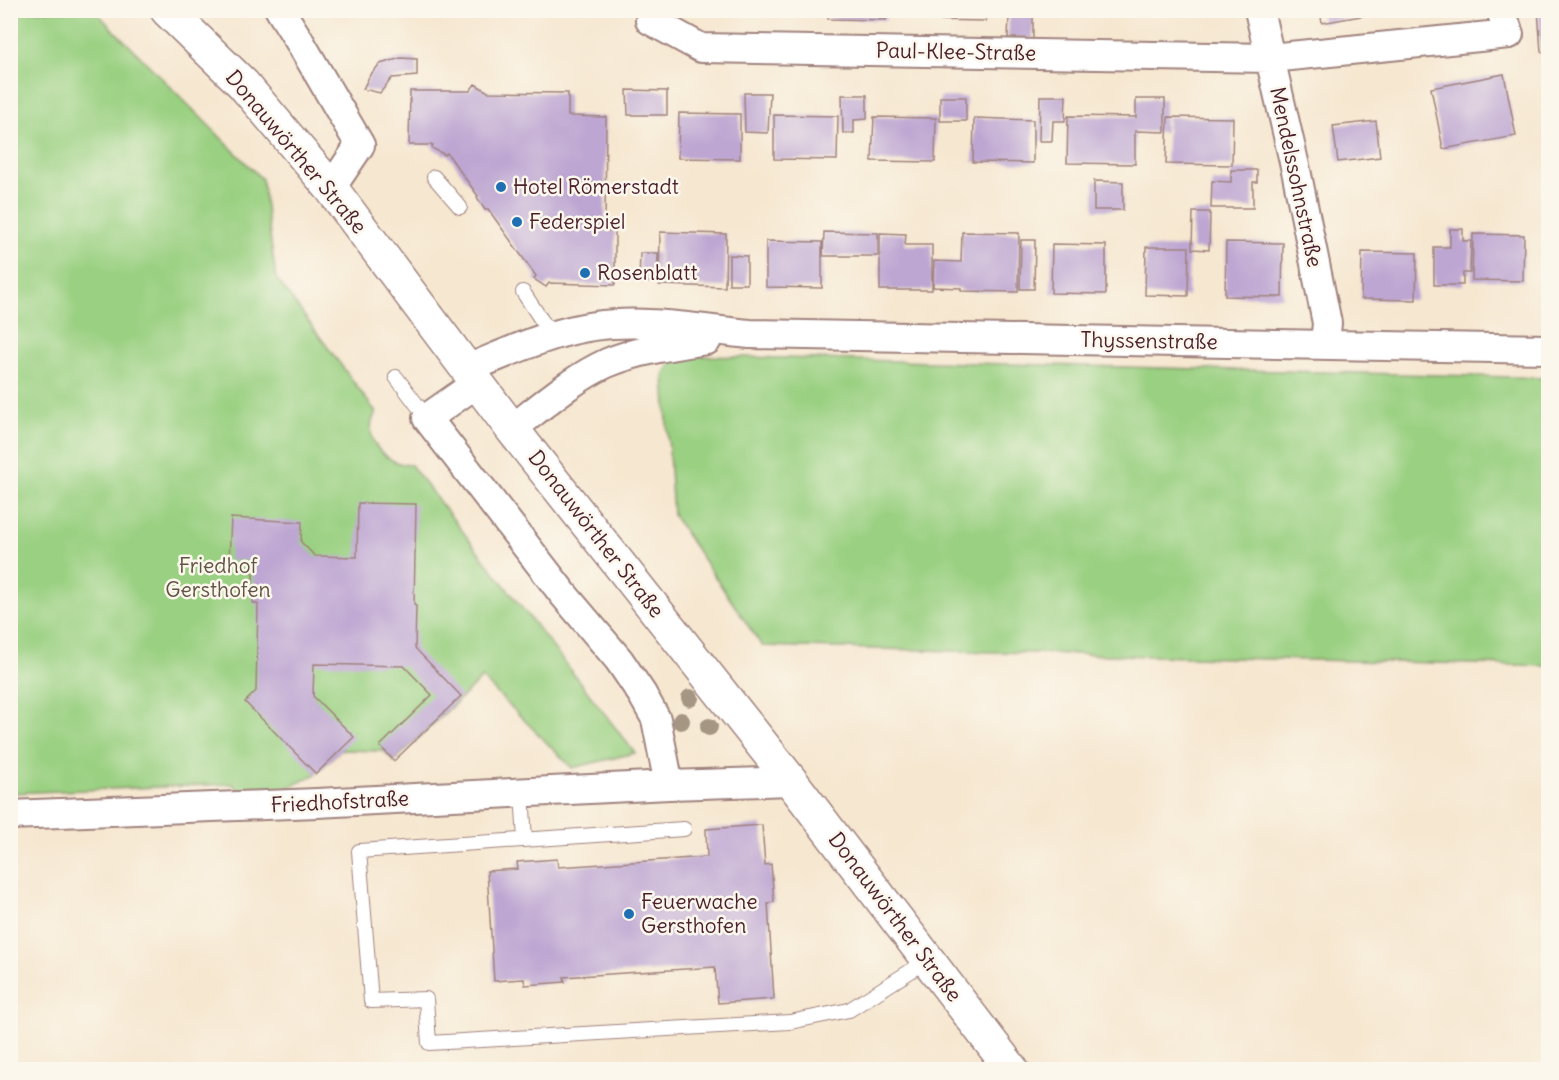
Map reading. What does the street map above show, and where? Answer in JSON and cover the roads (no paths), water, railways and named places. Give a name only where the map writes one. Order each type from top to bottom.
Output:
[{"type":"main road","name":"Donauwörther Straße","points":[[167,10],[243,84],[331,188],[512,429],[791,781],[1012,1070]]},
{"type":"street","points":[[280,10],[360,145],[331,188]]},
{"type":"street","name":"Mendelssohnstraße","points":[[1259,10],[1297,175],[1327,323],[1326,344]]},
{"type":"street","name":"Paul-Klee-Straße","points":[[650,20],[701,48],[1270,58],[1509,34],[1501,10]]},
{"type":"street","name":"Thyssenstraße","points":[[472,376],[552,336],[593,326],[648,323],[750,334],[1548,349]]},
{"type":"street","name":"Thyssenstraße","points":[[512,429],[560,392],[607,363],[665,346],[750,334]]},
{"type":"street","points":[[472,376],[428,418],[564,595],[619,660],[642,694],[656,718],[669,784]]},
{"type":"street","name":"Friedhofstraße","points":[[10,815],[446,790],[791,781]]},
{"type":"lane","points":[[434,177],[460,207]]},
{"type":"lane","points":[[523,292],[552,336]]},
{"type":"lane","points":[[396,377],[428,418]]},
{"type":"lane","points":[[525,840],[527,788]]},
{"type":"lane","points":[[684,829],[359,851],[371,1001],[426,999],[429,1043],[789,1022],[849,1010],[928,960]]},
{"type":"place","name":"Hotel Römerstadt","points":[[501,187]]},
{"type":"place","name":"Federspiel","points":[[517,222]]},
{"type":"place","name":"Rosenblatt","points":[[585,273]]},
{"type":"place","name":"Feuerwache Gersthofen","points":[[629,914]]},
{"type":"park label","name":"Friedhof Gersthofen","points":[[218,578]]}]
